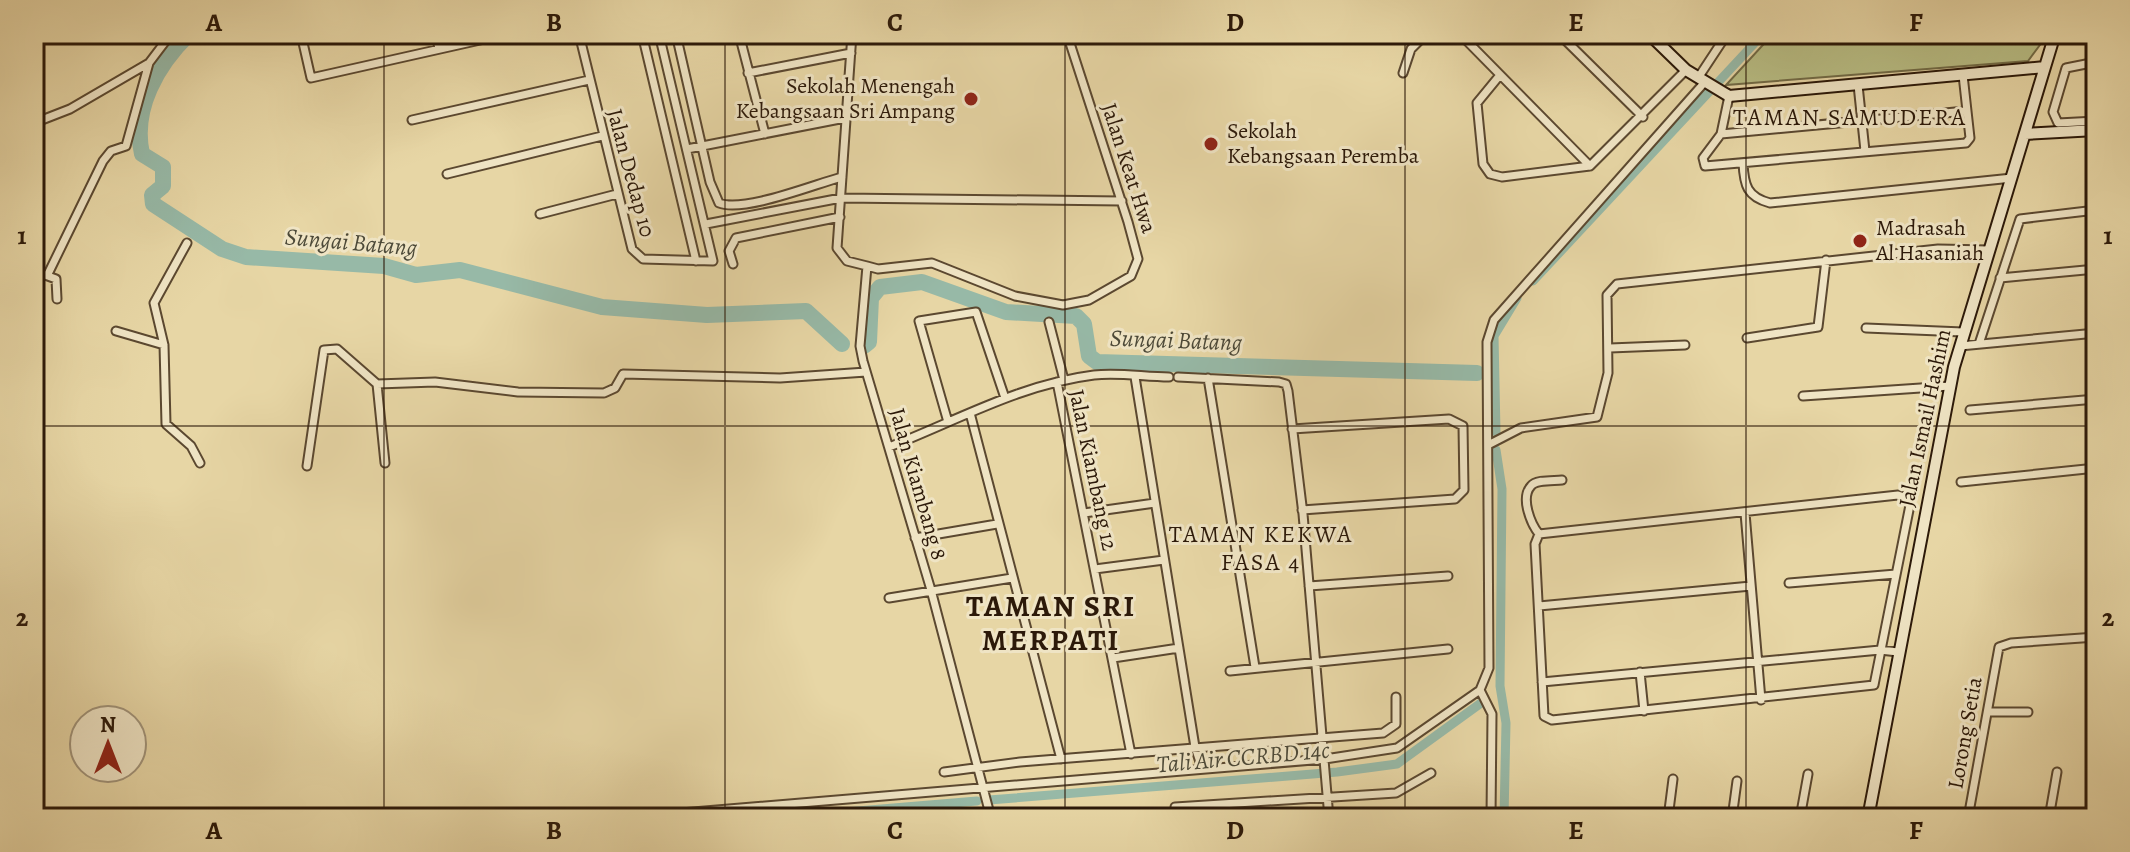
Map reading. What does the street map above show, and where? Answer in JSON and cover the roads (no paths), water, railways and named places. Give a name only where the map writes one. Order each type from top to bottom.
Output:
[{"type":"street","points":[[48,274],[108,153],[126,146],[149,63],[171,34]]},
{"type":"street","points":[[301,34],[311,78],[507,34]]},
{"type":"street","points":[[436,34],[439,49]]},
{"type":"street","name":"Jalan Dedap 10","points":[[579,34],[629,240],[639,257],[696,261]]},
{"type":"street","points":[[642,34],[696,261],[713,261],[659,34]]},
{"type":"street","points":[[676,34],[716,199],[725,205],[760,200],[842,177]]},
{"type":"street","points":[[739,34],[765,134]]},
{"type":"street","points":[[852,34],[837,248],[841,256],[855,265],[867,266]]},
{"type":"street","name":"Jalan Keat Hwa","points":[[867,266],[878,269],[932,263],[1015,296],[1077,305],[1131,276],[1138,259],[1067,34]]},
{"type":"street","points":[[1403,73],[1411,49],[1426,34]]},
{"type":"street","points":[[1460,34],[1590,166]]},
{"type":"street","points":[[1559,34],[1643,117]]},
{"type":"street","points":[[1649,34],[1686,70],[1724,95],[2045,67]]},
{"type":"street","points":[[625,818],[1202,768],[1326,763],[1397,748],[1480,690],[1489,668],[1491,645],[1487,342],[1494,320],[1704,82],[1727,34]]},
{"type":"street","name":"Jalan Ismail Hashim","points":[[1868,818],[1950,386],[1963,332],[2055,34]]},
{"type":"street","points":[[748,73],[851,53]]},
{"type":"street","points":[[2096,62],[2066,68],[2053,112],[2058,123],[2096,121]]},
{"type":"street","points":[[34,123],[70,109],[149,63]]},
{"type":"street","points":[[1500,75],[1477,103],[1486,171],[1502,177],[1590,166],[1643,117],[1686,70]]},
{"type":"street","points":[[1724,95],[1721,134],[1703,158],[1704,164],[1966,143],[1970,138],[1963,75]]},
{"type":"street","points":[[412,120],[589,80]]},
{"type":"street","points":[[1858,85],[1865,151]]},
{"type":"street","points":[[1721,134],[1966,111]]},
{"type":"street","points":[[687,149],[845,118]]},
{"type":"street","points":[[2025,134],[2096,130]]},
{"type":"street","points":[[447,174],[602,136]]},
{"type":"street","points":[[1743,163],[1744,187],[1749,193],[1770,203],[2012,178]]},
{"type":"street","points":[[540,214],[617,194]]},
{"type":"street","points":[[706,224],[735,221],[841,198],[1122,201]]},
{"type":"street","points":[[1979,344],[2020,219],[2096,210]]},
{"type":"street","points":[[776,212],[778,227]]},
{"type":"street","points":[[736,238],[778,227],[840,217]]},
{"type":"street","points":[[733,264],[729,251],[736,238],[735,221]]},
{"type":"street","points":[[187,243],[154,303],[164,345],[166,424],[191,446],[200,463]]},
{"type":"street","points":[[1490,444],[1521,428],[1597,417],[1604,395],[1610,348],[1607,295],[1617,284],[1938,249],[1989,250]]},
{"type":"street","points":[[1747,338],[1818,327],[1826,260]]},
{"type":"street","name":"Jalan Kiambang 8","points":[[867,266],[860,346],[863,361],[931,590],[991,818]]},
{"type":"street","points":[[2000,278],[2096,269]]},
{"type":"street","points":[[34,271],[48,274],[58,284],[57,299]]},
{"type":"street","points":[[948,422],[919,321],[971,310],[981,316],[1005,398]]},
{"type":"street","name":"Jalan Kiambang 12","points":[[1049,322],[1131,754]]},
{"type":"street","points":[[1866,328],[1963,332]]},
{"type":"street","points":[[116,331],[164,345]]},
{"type":"street","points":[[1960,346],[2096,333]]},
{"type":"street","points":[[1610,348],[1685,345]]},
{"type":"street","points":[[307,466],[324,350],[337,349],[377,384],[385,463]]},
{"type":"street","points":[[377,384],[435,382],[518,392],[604,393],[612,391],[623,374],[780,378],[845,376],[866,372]]},
{"type":"street","points":[[889,447],[1005,398],[1060,381],[1098,374],[1169,377]]},
{"type":"street","points":[[1135,377],[1195,747],[1202,768]]},
{"type":"street","points":[[1178,377],[1286,384],[1302,510],[1329,818]]},
{"type":"street","points":[[1208,378],[1255,667]]},
{"type":"street","points":[[1803,396],[1950,386]]},
{"type":"street","points":[[1970,410],[2096,399]]},
{"type":"street","points":[[970,413],[1061,759]]},
{"type":"street","points":[[1292,429],[1449,419],[1463,426],[1464,490],[1455,499],[1302,510]]},
{"type":"street","points":[[1961,482],[2096,468]]},
{"type":"street","points":[[1539,534],[1533,526],[1526,501],[1529,487],[1534,483],[1562,480]]},
{"type":"street","points":[[1898,495],[1907,498],[1910,505],[1874,685],[1761,700],[1547,719],[1543,711],[1535,544],[1539,534],[1898,495]]},
{"type":"street","points":[[1084,513],[1155,503]]},
{"type":"street","points":[[1745,513],[1761,700]]},
{"type":"street","points":[[915,538],[997,524]]},
{"type":"street","points":[[1095,569],[1164,560]]},
{"type":"street","points":[[1789,583],[1896,574]]},
{"type":"street","points":[[1309,586],[1448,576]]},
{"type":"street","points":[[889,598],[1012,578]]},
{"type":"street","points":[[1539,606],[1751,586]]},
{"type":"street","name":"Lorong Setia","points":[[1968,818],[1999,647],[2011,643],[2096,637]]},
{"type":"street","points":[[1113,658],[1179,648]]},
{"type":"street","points":[[1230,671],[1448,649]]},
{"type":"street","points":[[1542,682],[1880,650],[1898,652]]},
{"type":"street","points":[[1640,672],[1644,711]]},
{"type":"street","points":[[1480,690],[1492,714],[1491,818]]},
{"type":"street","points":[[944,772],[1391,729],[1397,719],[1396,697]]},
{"type":"street","points":[[1988,712],[2028,712]]},
{"type":"street","points":[[2049,818],[2057,772]]},
{"type":"street","points":[[1175,807],[1396,793],[1431,773]]},
{"type":"street","points":[[1800,818],[1808,774]]},
{"type":"street","points":[[1668,818],[1673,779]]},
{"type":"street","points":[[1732,818],[1737,781]]},
{"type":"street","points":[[1208,806],[1210,818]]},
{"type":"street","points":[[1090,818],[1098,817]]},
{"type":"waterway","name":"Sungai Batang","points":[[189,34],[157,74],[144,104],[140,137],[142,154],[163,167],[163,186],[152,195],[153,204],[222,249],[246,257],[384,266],[416,275],[460,270],[602,307],[707,315],[806,311],[842,344]]},
{"type":"waterway","points":[[1533,281],[1763,34]]},
{"type":"waterway","name":"Sungai Batang","points":[[864,346],[869,342],[871,298],[880,287],[922,282],[1006,312],[1076,316],[1084,324],[1089,356],[1097,362],[1477,373]]},
{"type":"waterway","points":[[1496,432],[1494,336],[1517,298]]},
{"type":"waterway","points":[[1496,450],[1502,489],[1500,686],[1506,723],[1504,818]]},
{"type":"waterway","name":"Tali Air CCRBD 14c","points":[[989,800],[1337,772],[1397,764],[1481,703]]},
{"type":"waterway","name":"Tali Air CCRBD 14c","points":[[774,818],[977,801]]},
{"type":"place","name":"Sekolah Menengah Kebangsaan Sri Ampang","points":[[971,99]]},
{"type":"place","name":"Sekolah Kebangsaan Peremba","points":[[1211,144]]},
{"type":"place","name":"Madrasah Al Hasaniah","points":[[1860,241]]},
{"type":"district","name":"TAMAN SAMUDERA","points":[[1850,117]]},
{"type":"district","name":"TAMAN KEKWA FASA 4","points":[[1261,548]]},
{"type":"district","name":"TAMAN SRI MERPATI","points":[[1051,623]]}]
